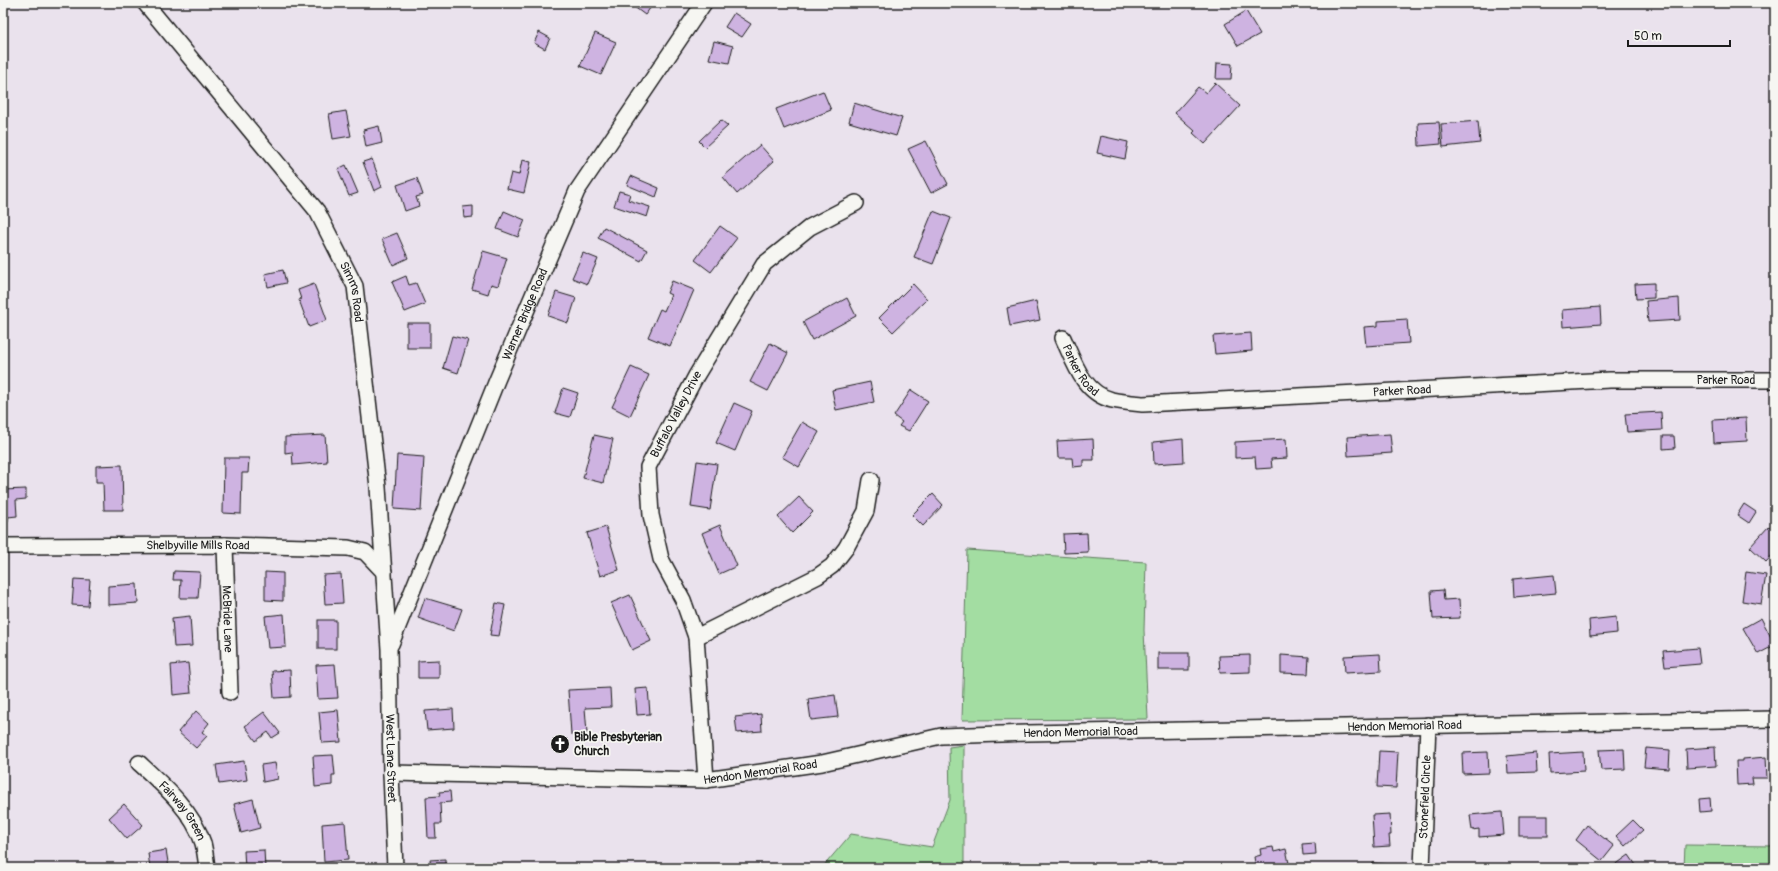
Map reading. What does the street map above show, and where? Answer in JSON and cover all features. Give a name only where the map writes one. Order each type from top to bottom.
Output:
[{"type":"street","name":"Simms Road","points":[[145,3],[318,211],[355,286],[378,487],[389,649]]},
{"type":"street","name":"Warner Bridge Road","points":[[389,649],[497,380],[577,191],[704,3]]},
{"type":"street","name":"Buffalo Valley Drive","points":[[706,780],[696,637],[683,600],[661,559],[651,515],[648,467],[696,376],[764,264],[810,226],[856,203]]},
{"type":"street","name":"Parker Road","points":[[1063,338],[1082,378],[1093,392],[1111,400],[1143,404],[1610,380],[1775,380]]},
{"type":"street","points":[[696,637],[818,576],[832,566],[846,548],[866,511],[872,480]]},
{"type":"street","name":"Shelbyville Mills Road","points":[[3,546],[225,545],[348,548],[365,552],[384,572]]},
{"type":"street","name":"McBride Lane","points":[[225,545],[230,692]]},
{"type":"street","name":"West Lane Street","points":[[389,649],[391,774],[396,868]]},
{"type":"street","name":"Hendon Memorial Road","points":[[391,774],[706,780],[822,763],[941,736],[1035,732],[1775,719]]},
{"type":"street","name":"Stonefield Circle","points":[[1422,868],[1428,726]]},
{"type":"street","name":"Fairway Green","points":[[140,763],[164,785],[189,816],[203,843],[207,868]]},
{"type":"green space","points":[[967,550],[1146,562],[1144,630],[1148,719],[962,720]]},
{"type":"green space","points":[[964,745],[964,868],[822,868],[851,834],[932,847],[950,800],[949,747]]},
{"type":"green space","points":[[1685,845],[1775,846],[1775,868],[1684,868]]},
{"type":"building","points":[[629,3],[654,3],[645,15]]},
{"type":"building","points":[[1246,11],[1260,34],[1238,46],[1225,24]]},
{"type":"building","points":[[734,13],[751,24],[742,37],[725,27]]},
{"type":"building","points":[[539,32],[550,38],[545,49],[534,43]]},
{"type":"building","points":[[595,33],[616,42],[601,75],[580,66]]},
{"type":"building","points":[[714,41],[733,46],[729,63],[709,59]]},
{"type":"building","points":[[1217,63],[1232,64],[1231,79],[1216,79]]},
{"type":"building","points":[[1215,83],[1240,106],[1205,144],[1193,133],[1195,131],[1175,113],[1198,87],[1206,93]]},
{"type":"building","points":[[823,91],[831,110],[784,129],[776,109]]},
{"type":"building","points":[[854,103],[902,118],[896,136],[849,122]]},
{"type":"building","points":[[346,111],[351,136],[333,139],[329,114]]},
{"type":"building","points":[[721,120],[728,126],[705,147],[699,141]]},
{"type":"building","points":[[1478,121],[1480,143],[1443,147],[1441,124]]},
{"type":"building","points":[[1439,122],[1441,144],[1419,146],[1418,123]]},
{"type":"building","points":[[379,126],[382,143],[366,147],[363,130]]},
{"type":"building","points":[[1101,136],[1128,142],[1125,159],[1097,153]]},
{"type":"building","points":[[926,141],[948,184],[931,193],[908,149]]},
{"type":"building","points":[[760,145],[774,161],[737,194],[723,177]]},
{"type":"building","points":[[372,159],[382,187],[374,191],[363,162]]},
{"type":"building","points":[[522,160],[531,162],[524,193],[507,189],[511,173],[519,175]]},
{"type":"building","points":[[346,165],[358,193],[349,196],[338,169]]},
{"type":"building","points":[[631,176],[659,188],[656,197],[627,185]]},
{"type":"building","points":[[417,178],[423,195],[416,197],[419,206],[405,211],[397,185]]},
{"type":"building","points":[[619,191],[630,194],[628,200],[650,207],[647,217],[614,206]]},
{"type":"building","points":[[473,206],[473,217],[464,218],[463,207]]},
{"type":"building","points":[[504,211],[525,220],[518,237],[497,229]]},
{"type":"building","points":[[933,211],[951,218],[933,264],[914,257]]},
{"type":"building","points":[[720,226],[737,238],[711,272],[695,260]]},
{"type":"building","points":[[604,227],[647,250],[641,261],[598,238]]},
{"type":"building","points":[[397,233],[408,258],[393,265],[382,239]]},
{"type":"building","points":[[483,251],[507,258],[498,286],[491,284],[488,294],[472,289]]},
{"type":"building","points":[[583,253],[598,259],[587,284],[572,278]]},
{"type":"building","points":[[283,270],[286,283],[268,287],[265,274]]},
{"type":"building","points":[[406,276],[409,285],[416,283],[425,304],[405,312],[392,282]]},
{"type":"building","points":[[672,281],[694,290],[670,346],[648,337],[660,309],[664,311],[671,295],[667,293]]},
{"type":"building","points":[[1654,283],[1654,298],[1636,299],[1635,284]]},
{"type":"building","points":[[314,284],[327,320],[309,327],[299,300],[301,299],[298,290]]},
{"type":"building","points":[[913,284],[927,299],[893,332],[879,318]]},
{"type":"building","points":[[556,292],[576,298],[568,323],[548,316]]},
{"type":"building","points":[[847,298],[856,316],[812,340],[803,322]]},
{"type":"building","points":[[1679,298],[1680,320],[1648,322],[1646,301]]},
{"type":"building","points":[[1036,301],[1040,320],[1010,326],[1007,308]]},
{"type":"building","points":[[1600,307],[1601,324],[1563,327],[1562,310]]},
{"type":"building","points":[[1407,319],[1409,343],[1366,346],[1364,327],[1378,326],[1378,321]]},
{"type":"building","points":[[407,323],[430,323],[430,348],[407,348]]},
{"type":"building","points":[[1251,333],[1252,351],[1215,354],[1213,336]]},
{"type":"building","points":[[452,336],[468,340],[458,373],[443,368]]},
{"type":"building","points":[[770,343],[788,353],[768,391],[750,382]]},
{"type":"building","points":[[631,367],[649,375],[630,416],[612,407]]},
{"type":"building","points":[[870,382],[874,402],[836,410],[832,390]]},
{"type":"building","points":[[563,388],[578,393],[570,417],[555,413]]},
{"type":"building","points":[[911,390],[928,401],[909,431],[899,426],[902,422],[894,416]]},
{"type":"building","points":[[734,403],[752,411],[735,451],[716,443]]},
{"type":"building","points":[[1661,412],[1662,430],[1627,432],[1625,414]]},
{"type":"building","points":[[1746,418],[1747,441],[1714,443],[1713,420]]},
{"type":"building","points":[[802,422],[819,432],[799,467],[782,457]]},
{"type":"building","points":[[1390,434],[1392,453],[1348,456],[1347,437]]},
{"type":"building","points":[[325,435],[327,462],[293,465],[292,452],[285,453],[285,437]]},
{"type":"building","points":[[594,435],[613,439],[603,483],[583,478]]},
{"type":"building","points":[[1663,436],[1674,436],[1675,448],[1663,449]]},
{"type":"building","points":[[1093,439],[1094,460],[1083,460],[1083,466],[1073,467],[1072,458],[1058,458],[1057,441]]},
{"type":"building","points":[[1183,439],[1184,462],[1154,464],[1153,442]]},
{"type":"building","points":[[1286,439],[1287,458],[1271,459],[1272,468],[1256,469],[1255,457],[1235,458],[1235,442]]},
{"type":"building","points":[[397,455],[424,457],[421,511],[394,509]]},
{"type":"building","points":[[224,458],[249,458],[248,473],[242,473],[241,514],[223,513]]},
{"type":"building","points":[[697,461],[717,464],[710,510],[691,507]]},
{"type":"building","points":[[122,465],[123,510],[104,510],[103,482],[96,482],[96,466]]},
{"type":"building","points":[[26,489],[26,499],[16,500],[17,516],[8,517],[8,522],[3,523],[3,490]]},
{"type":"building","points":[[933,494],[943,505],[923,526],[912,515]]},
{"type":"building","points":[[799,497],[813,512],[792,533],[778,517]]},
{"type":"building","points":[[1744,504],[1756,512],[1749,523],[1737,515]]},
{"type":"building","points":[[720,525],[737,566],[719,574],[702,533]]},
{"type":"building","points":[[1769,526],[1775,531],[1775,552],[1766,562],[1750,547]]},
{"type":"building","points":[[606,527],[619,570],[600,576],[587,533]]},
{"type":"building","points":[[1087,533],[1088,552],[1064,553],[1063,534]]},
{"type":"building","points":[[174,571],[200,572],[198,598],[180,598],[181,580],[173,580]]},
{"type":"building","points":[[265,572],[283,573],[283,601],[265,600]]},
{"type":"building","points":[[1746,572],[1766,575],[1761,604],[1742,601]]},
{"type":"building","points":[[341,574],[343,603],[325,604],[323,575]]},
{"type":"building","points":[[1554,575],[1556,593],[1514,597],[1513,579]]},
{"type":"building","points":[[74,579],[90,580],[88,606],[72,605]]},
{"type":"building","points":[[137,584],[138,603],[108,605],[108,586]]},
{"type":"building","points":[[1443,590],[1444,600],[1459,599],[1460,618],[1433,619],[1431,591]]},
{"type":"building","points":[[630,595],[651,641],[632,650],[611,603]]},
{"type":"building","points":[[425,598],[462,609],[454,631],[418,618]]},
{"type":"building","points":[[496,603],[505,605],[499,636],[490,635]]},
{"type":"building","points":[[284,614],[286,647],[268,648],[265,616]]},
{"type":"building","points":[[190,616],[192,646],[174,647],[172,618]]},
{"type":"building","points":[[1616,617],[1617,633],[1590,636],[1589,620]]},
{"type":"building","points":[[1761,618],[1775,645],[1758,654],[1743,628]]},
{"type":"building","points":[[318,620],[336,620],[336,649],[318,649]]},
{"type":"building","points":[[1698,648],[1700,664],[1665,667],[1663,651]]},
{"type":"building","points":[[1158,653],[1189,653],[1189,670],[1158,670]]},
{"type":"building","points":[[1380,654],[1381,671],[1345,673],[1344,656]]},
{"type":"building","points":[[1250,655],[1250,672],[1220,673],[1219,656]]},
{"type":"building","points":[[1281,655],[1309,657],[1308,674],[1281,673]]},
{"type":"building","points":[[439,660],[439,678],[418,678],[418,661]]},
{"type":"building","points":[[188,663],[191,693],[173,695],[171,665]]},
{"type":"building","points":[[335,664],[338,698],[318,699],[316,665]]},
{"type":"building","points":[[290,670],[291,697],[274,698],[272,671]]},
{"type":"building","points":[[610,688],[611,707],[585,708],[587,733],[571,734],[568,690]]},
{"type":"building","points":[[648,688],[650,714],[637,715],[635,689]]},
{"type":"building","points":[[835,695],[838,717],[811,720],[808,699]]},
{"type":"building","points":[[453,709],[454,728],[427,730],[425,711]]},
{"type":"building","points":[[338,710],[341,742],[322,743],[319,712]]},
{"type":"building","points":[[196,711],[209,723],[202,732],[207,736],[196,748],[178,732]]},
{"type":"building","points":[[264,712],[280,733],[272,738],[268,732],[256,741],[245,726]]},
{"type":"building","points":[[761,714],[762,731],[737,733],[735,717]]},
{"type":"building","points":[[1715,747],[1716,766],[1687,768],[1686,749]]},
{"type":"building","points":[[1646,748],[1670,750],[1669,769],[1644,767]]},
{"type":"building","points":[[1624,749],[1625,769],[1601,770],[1599,750]]},
{"type":"building","points":[[1379,751],[1398,752],[1396,788],[1377,787]]},
{"type":"building","points":[[1488,752],[1489,773],[1463,774],[1462,753]]},
{"type":"building","points":[[1583,752],[1584,771],[1550,773],[1549,754]]},
{"type":"building","points":[[1536,753],[1537,772],[1508,773],[1507,756]]},
{"type":"building","points":[[333,755],[335,775],[332,775],[332,785],[315,787],[313,756]]},
{"type":"building","points":[[1766,757],[1767,778],[1752,778],[1753,784],[1737,785],[1736,761]]},
{"type":"building","points":[[244,761],[247,780],[219,784],[216,765]]},
{"type":"building","points":[[275,763],[278,779],[263,782],[261,765]]},
{"type":"building","points":[[450,791],[451,802],[440,803],[441,824],[435,824],[436,838],[428,838],[426,797],[440,796],[439,792]]},
{"type":"building","points":[[1710,798],[1711,811],[1700,812],[1699,799]]},
{"type":"building","points":[[253,799],[260,828],[241,833],[234,804]]},
{"type":"building","points":[[124,804],[143,825],[127,839],[109,818]]},
{"type":"building","points":[[1502,812],[1504,835],[1479,837],[1479,829],[1472,830],[1470,815]]},
{"type":"building","points":[[1390,814],[1390,846],[1374,847],[1372,815]]},
{"type":"building","points":[[1519,816],[1548,816],[1548,836],[1519,836]]},
{"type":"building","points":[[1633,820],[1643,830],[1625,846],[1616,836]]},
{"type":"building","points":[[345,822],[348,860],[324,862],[322,824]]},
{"type":"building","points":[[1587,825],[1614,846],[1602,861],[1576,840]]},
{"type":"building","points":[[1315,843],[1316,854],[1303,855],[1302,844]]},
{"type":"building","points":[[1273,847],[1274,852],[1286,849],[1290,868],[1256,868],[1254,857],[1261,855],[1260,849]]},
{"type":"building","points":[[166,850],[169,868],[150,868],[148,853]]},
{"type":"building","points":[[264,850],[265,868],[245,868],[244,851]]},
{"type":"building","points":[[1629,855],[1638,868],[1611,868]]},
{"type":"building","points":[[445,859],[445,868],[431,868],[430,860]]},
{"type":"building","points":[[1373,863],[1392,865],[1392,868],[1372,868]]},
{"type":"place","name":"Bible Presbyterian Church","points":[[560,744]]}]
